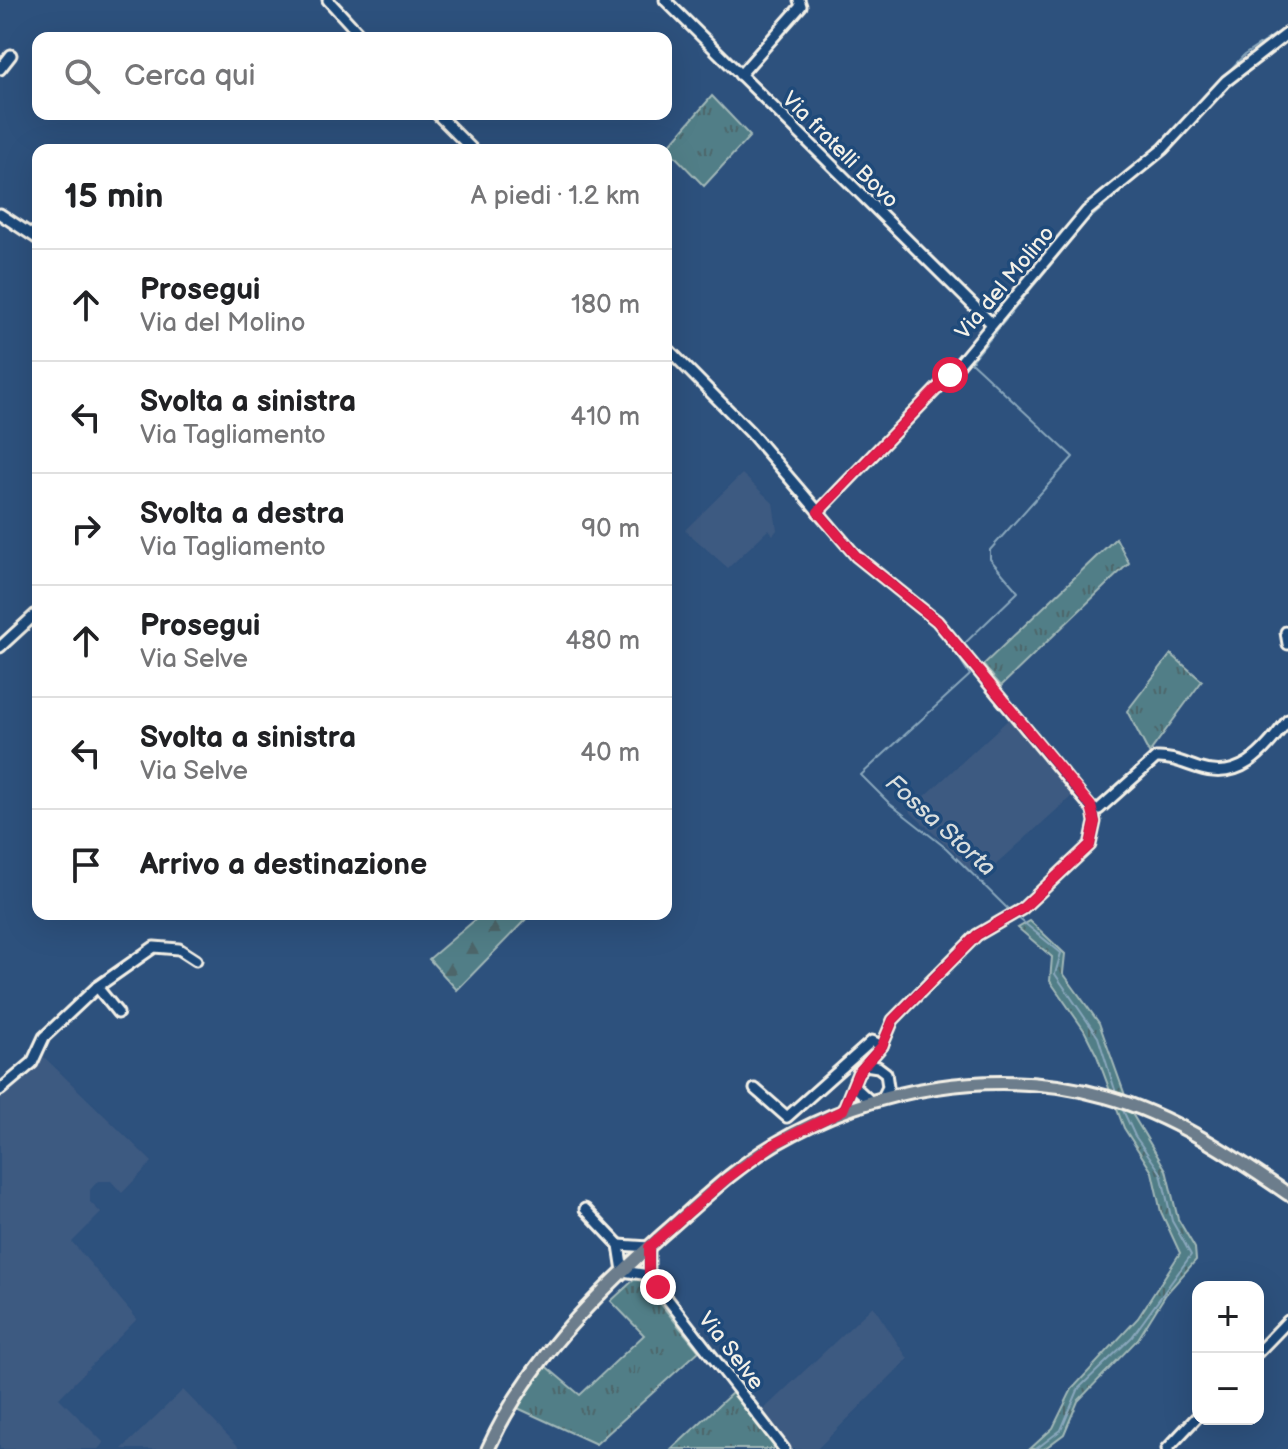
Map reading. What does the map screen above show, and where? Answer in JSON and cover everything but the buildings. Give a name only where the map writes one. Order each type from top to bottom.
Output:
[{"type":"main road","points":[[488,1449],[515,1397],[545,1353],[649,1247],[726,1179],[774,1144],[843,1110],[870,1101],[939,1086],[1055,1087],[1107,1097],[1205,1141],[1288,1194]]},
{"type":"street","points":[[328,0],[357,32]]},
{"type":"street","name":"Via fratelli Bovo","points":[[665,0],[992,324]]},
{"type":"street","points":[[740,75],[801,6],[799,0]]},
{"type":"street","name":"Via del Molino","points":[[818,512],[950,375],[1087,211],[1163,149],[1226,81],[1288,33]]},
{"type":"street","points":[[0,69],[11,55]]},
{"type":"street","points":[[443,120],[467,144]]},
{"type":"street","points":[[0,214],[32,235]]},
{"type":"street","points":[[672,353],[751,433],[856,556],[928,612],[1093,810],[1095,822],[1090,845],[1022,909],[977,935],[893,1020],[882,1046],[858,1073],[843,1110]]},
{"type":"street","points":[[0,647],[32,618]]},
{"type":"street","points":[[1286,632],[1288,644]]},
{"type":"street","points":[[1093,810],[1099,809],[1156,758],[1177,760],[1218,773],[1239,770],[1288,720]]},
{"type":"street","points":[[0,1090],[32,1063],[44,1037],[97,987],[154,947],[179,949],[196,960]]},
{"type":"street","points":[[97,987],[118,1013]]},
{"type":"street","points":[[755,1089],[787,1117],[872,1041],[882,1046]]},
{"type":"street","points":[[882,1046],[883,1069],[889,1079],[907,1092]]},
{"type":"street","points":[[865,1065],[883,1069]]},
{"type":"street","points":[[883,1097],[889,1079]]},
{"type":"street","points":[[854,1086],[870,1101]]},
{"type":"street","points":[[585,1209],[619,1245],[623,1271],[649,1275],[649,1247],[619,1245]]},
{"type":"street","name":"Via Selve","points":[[649,1275],[784,1449]]},
{"type":"street","points":[[1264,1346],[1288,1321]]},
{"type":"street","points":[[1167,1449],[1192,1422]]},
{"type":"shaded area","points":[[742,474],[773,503],[777,530],[773,535],[769,529],[728,568],[685,530]]},
{"type":"shaded area","points":[[1010,718],[1074,794],[989,871],[967,872],[954,852],[909,811]]},
{"type":"shaded area","points":[[44,1057],[152,1162],[122,1193],[111,1181],[98,1181],[90,1190],[90,1202],[101,1213],[72,1242],[137,1319],[59,1398],[104,1443],[98,1449],[0,1449],[0,1095]]},
{"type":"shaded area","points":[[873,1306],[908,1359],[817,1449],[791,1449],[761,1412]]},
{"type":"shaded area","points":[[183,1390],[241,1449],[122,1449]]},
{"type":"green space","points":[[712,96],[750,136],[704,186],[672,153],[670,144]]},
{"type":"green space","points":[[1116,538],[1129,563],[1001,686],[983,665]]},
{"type":"green space","points":[[1171,654],[1202,681],[1149,753],[1127,711]]},
{"type":"green space","points":[[475,920],[525,920],[457,990],[429,959]]},
{"type":"green space","points":[[1030,921],[1065,954],[1063,973],[1099,1023],[1131,1112],[1166,1170],[1178,1219],[1195,1248],[1196,1260],[1166,1294],[1138,1339],[1078,1401],[1064,1434],[1044,1449],[1030,1449],[1053,1428],[1072,1389],[1138,1318],[1180,1253],[1161,1212],[1152,1172],[1124,1128],[1097,1056],[1084,1030],[1050,981],[1052,957],[1018,928]]},
{"type":"green space","points":[[638,1276],[699,1351],[596,1444],[511,1405],[543,1364],[580,1395],[644,1335],[611,1301]]},
{"type":"green space","points":[[732,1393],[777,1449],[672,1449]]},
{"type":"waterway","name":"Fossa Storta","points":[[1158,147],[1244,55],[1288,26]]},
{"type":"waterway","name":"Fossa Storta","points":[[963,645],[1018,592],[990,559],[990,550],[1073,457],[971,362],[1086,222],[1165,153]]},
{"type":"waterway","name":"Fossa Storta","points":[[956,653],[970,675],[861,775],[890,804],[946,848],[1009,910]]},
{"type":"waterway","name":"Fossa Storta","points":[[1017,917],[1061,953],[1055,974],[1098,1037],[1117,1096]]},
{"type":"waterway","name":"Fossa Storta","points":[[1036,1449],[1061,1430],[1079,1388],[1132,1337],[1191,1255],[1172,1221],[1161,1173],[1135,1136],[1121,1106]]},
{"type":"route","points":[[658,1287],[649,1275],[649,1247],[726,1179],[774,1144],[843,1110],[858,1073],[882,1046],[893,1020],[977,935],[1022,909],[1090,845],[1095,822],[1091,806],[937,621],[856,556],[818,512],[950,375]]}]
